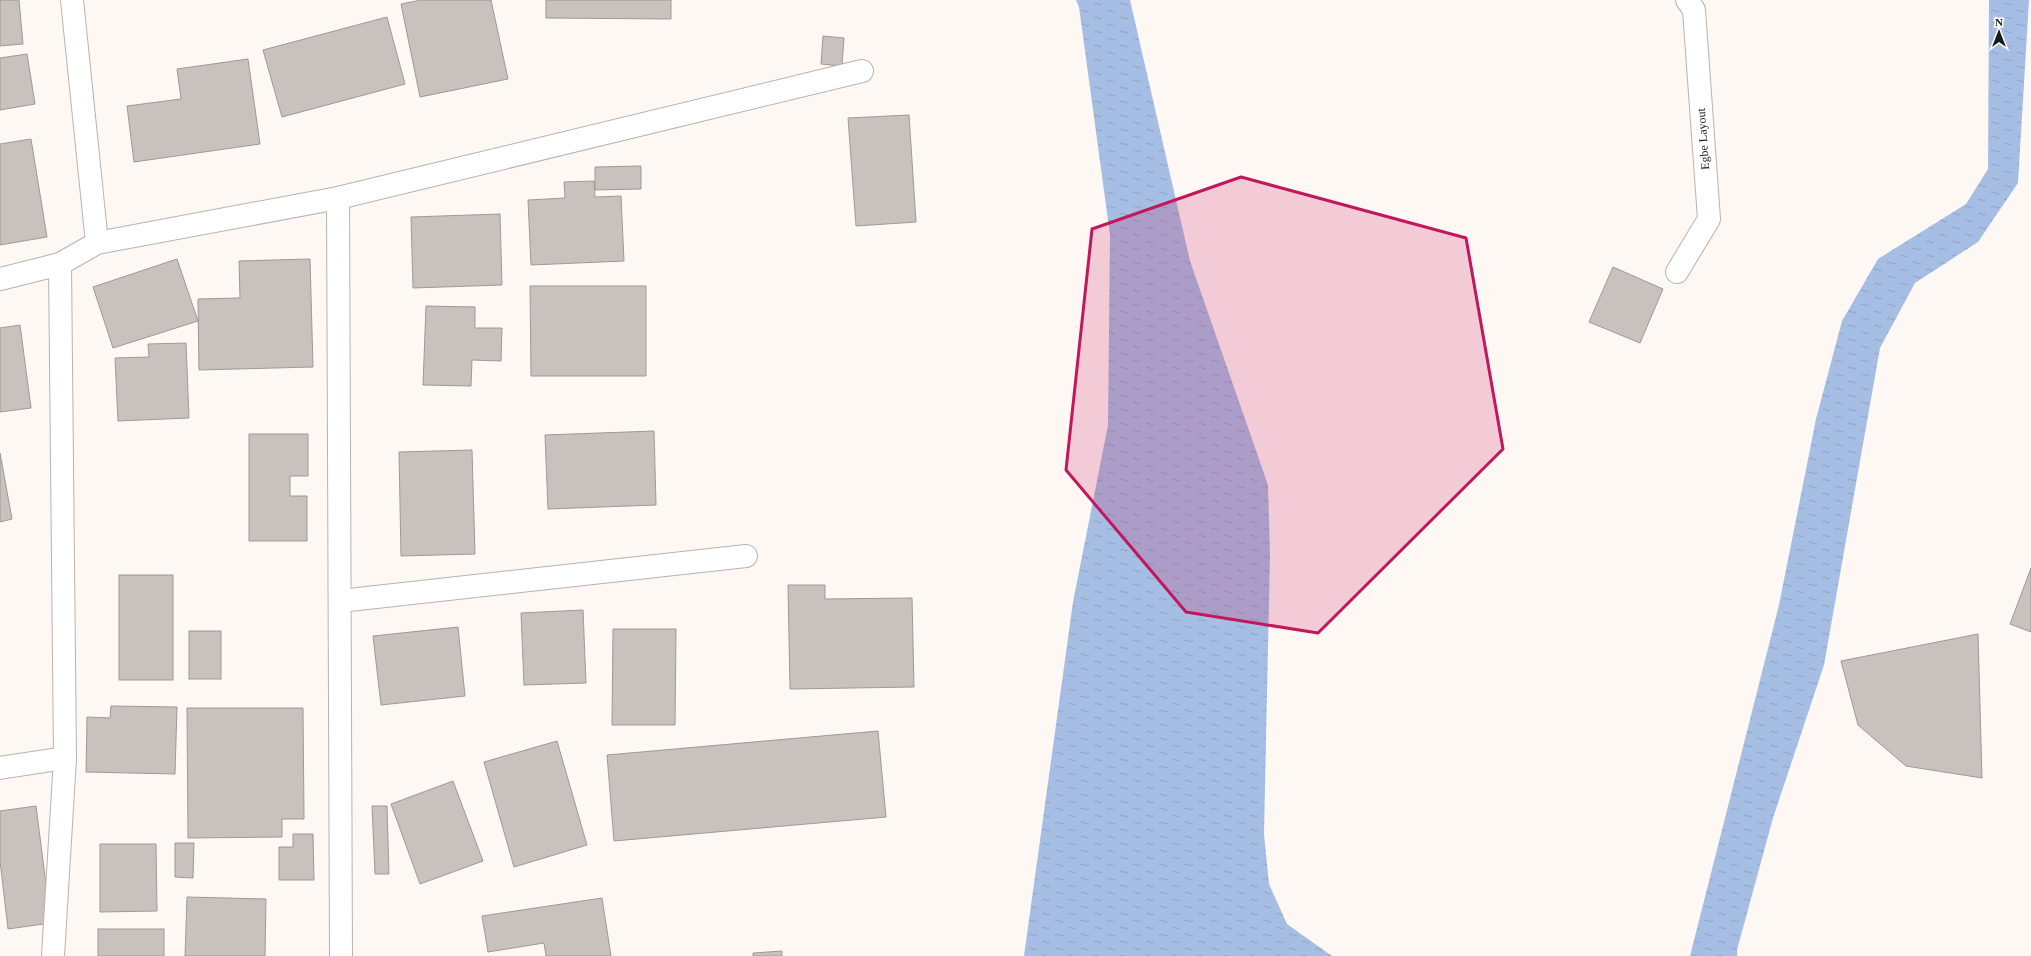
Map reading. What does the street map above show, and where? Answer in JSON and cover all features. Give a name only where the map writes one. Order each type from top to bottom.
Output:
[{"type":"street","points":[[72,0],[97,243]]},
{"type":"street","name":"Egbe Layout","points":[[1677,272],[1709,219],[1694,10],[1687,0]]},
{"type":"street","points":[[0,280],[60,264],[97,243],[338,198],[862,71]]},
{"type":"street","points":[[338,198],[341,956]]},
{"type":"street","points":[[53,956],[65,758],[60,264]]},
{"type":"street","points":[[340,601],[746,556]]},
{"type":"street","points":[[0,768],[65,758]]},
{"type":"highlighted area","points":[[1241,177],[1466,238],[1503,449],[1318,633],[1186,612],[1066,470],[1092,229]]},
{"type":"water","points":[[1076,0],[1130,0],[1190,261],[1268,485],[1270,554],[1264,834],[1269,884],[1287,924],[1332,956],[1024,956],[1073,602],[1108,425],[1110,235],[1079,7]]},
{"type":"water","points":[[1989,0],[2029,0],[2018,183],[1978,242],[1915,283],[1880,348],[1824,665],[1773,818],[1737,950],[1737,956],[1690,956],[1779,605],[1816,419],[1842,321],[1878,259],[1966,204],[1988,169]]},
{"type":"building","points":[[0,0],[19,0],[23,44],[0,46]]},
{"type":"building","points":[[421,0],[491,0],[508,79],[420,97],[401,4]]},
{"type":"building","points":[[546,0],[671,0],[671,19],[546,18]]},
{"type":"building","points":[[387,17],[405,84],[282,117],[263,50]]},
{"type":"building","points":[[823,36],[844,38],[842,66],[821,64]]},
{"type":"building","points":[[27,54],[35,104],[0,110],[0,58]]},
{"type":"building","points":[[248,59],[260,144],[134,162],[127,106],[181,99],[177,69]]},
{"type":"building","points":[[909,115],[916,222],[856,226],[848,118]]},
{"type":"building","points":[[31,139],[47,237],[0,245],[0,144]]},
{"type":"building","points":[[641,166],[641,189],[595,190],[595,167]]},
{"type":"building","points":[[594,181],[595,197],[621,196],[624,261],[531,265],[528,200],[565,198],[564,182]]},
{"type":"building","points":[[500,214],[502,285],[413,288],[411,217]]},
{"type":"building","points":[[177,259],[198,321],[113,348],[93,287]]},
{"type":"building","points":[[310,259],[313,367],[199,370],[198,299],[240,298],[239,261]]},
{"type":"building","points":[[1613,267],[1663,289],[1640,343],[1589,322]]},
{"type":"building","points":[[530,286],[646,286],[646,376],[531,376]]},
{"type":"building","points":[[426,306],[475,307],[475,328],[502,328],[501,361],[472,360],[471,386],[423,385]]},
{"type":"building","points":[[20,325],[31,408],[0,412],[0,328]]},
{"type":"building","points":[[186,343],[189,418],[118,421],[115,358],[149,357],[148,344]]},
{"type":"building","points":[[654,431],[656,505],[548,509],[545,435]]},
{"type":"building","points":[[249,434],[308,434],[308,476],[290,476],[290,496],[307,496],[307,541],[249,541]]},
{"type":"building","points":[[472,450],[475,554],[401,556],[399,452]]},
{"type":"building","points":[[0,453],[12,519],[0,522]]},
{"type":"building","points":[[2031,568],[2031,632],[2010,624]]},
{"type":"building","points":[[119,575],[173,575],[173,680],[119,680]]},
{"type":"building","points":[[788,585],[825,585],[825,599],[912,598],[914,687],[790,689]]},
{"type":"building","points":[[583,610],[586,683],[524,685],[521,613]]},
{"type":"building","points":[[458,627],[465,696],[381,705],[373,636]]},
{"type":"building","points":[[613,629],[676,629],[675,725],[612,725]]},
{"type":"building","points":[[189,631],[221,631],[221,679],[189,679]]},
{"type":"building","points":[[1978,634],[1982,778],[1906,766],[1858,725],[1841,661]]},
{"type":"building","points":[[111,706],[177,707],[175,774],[86,772],[87,717],[110,718]]},
{"type":"building","points":[[187,708],[303,708],[304,819],[282,819],[282,837],[188,838]]},
{"type":"building","points":[[878,731],[886,817],[614,841],[607,755]]},
{"type":"building","points":[[557,741],[587,845],[514,867],[484,762]]},
{"type":"building","points":[[453,781],[483,861],[420,884],[391,804]]},
{"type":"building","points":[[36,806],[51,923],[8,929],[0,861],[0,811]]},
{"type":"building","points":[[372,806],[387,806],[389,874],[375,874]]},
{"type":"building","points":[[293,834],[313,834],[314,880],[279,880],[279,847],[293,847]]},
{"type":"building","points":[[175,843],[194,843],[193,878],[175,877]]},
{"type":"building","points":[[100,844],[156,844],[157,911],[100,912]]},
{"type":"building","points":[[187,897],[266,899],[265,956],[185,956]]},
{"type":"building","points":[[602,898],[611,956],[546,956],[544,943],[488,952],[482,916]]},
{"type":"building","points":[[98,929],[164,929],[164,956],[98,956]]},
{"type":"building","points":[[782,951],[782,956],[753,956],[753,953]]}]
